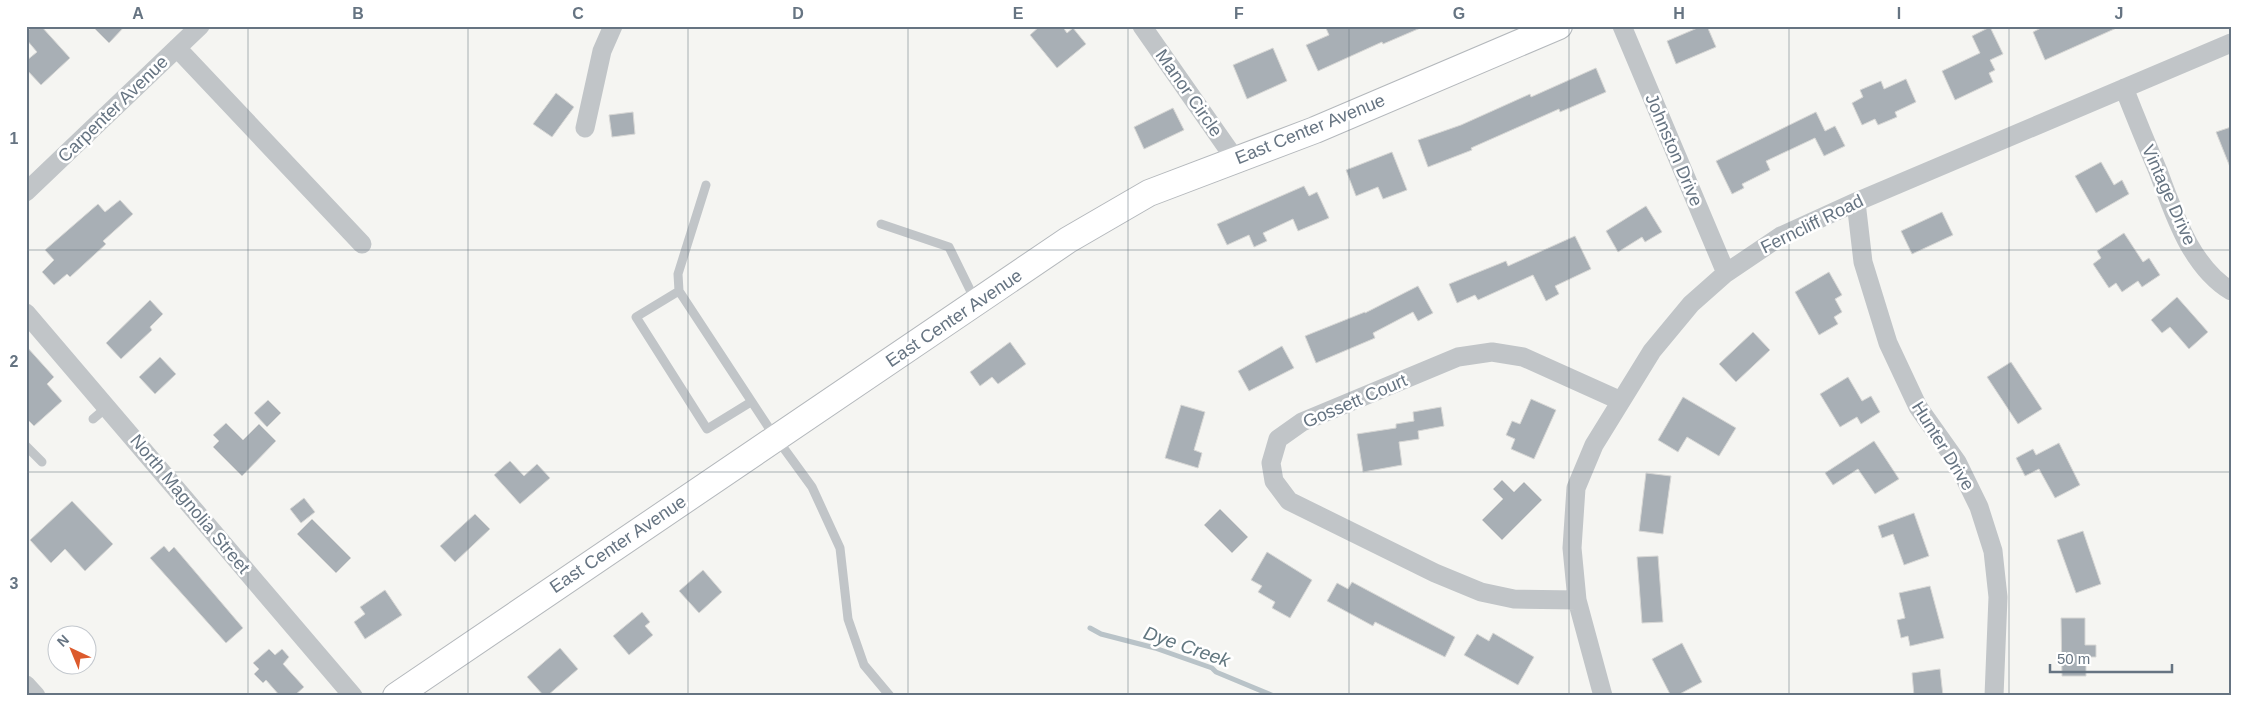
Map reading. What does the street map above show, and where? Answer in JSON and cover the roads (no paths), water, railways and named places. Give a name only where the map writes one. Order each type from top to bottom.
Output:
[{"type":"street","name":"Carpenter Avenue","points":[[26,192],[200,26]]},
{"type":"street","points":[[585,128],[602,51],[613,26]]},
{"type":"street","name":"Manor Circle","points":[[1142,26],[1236,159]]},
{"type":"street","name":"East Center Avenue","points":[[396,696],[1068,240],[1149,193],[1315,130],[1523,33],[1559,26]]},
{"type":"street","name":"Johnston Drive","points":[[1622,26],[1726,273]]},
{"type":"street","name":"Ferncliff Road","points":[[1602,696],[1577,600],[1572,548],[1576,488],[1594,445],[1652,351],[1691,304],[1726,273],[1781,236],[1856,202],[2231,43]]},
{"type":"street","points":[[177,48],[362,244]]},
{"type":"street","name":"Vintage Drive","points":[[2124,88],[2180,227],[2198,259],[2222,286],[2231,291]]},
{"type":"street","name":"Hunter Drive","points":[[1856,202],[1863,262],[1888,342],[1918,407],[1957,462],[1979,507],[1993,550],[1998,597],[1994,696]]},
{"type":"street","name":"North Magnolia Street","points":[[26,312],[100,413],[353,696]]},
{"type":"street","name":"Gossett Court","points":[[1577,600],[1514,599],[1481,592],[1435,573],[1289,501],[1274,481],[1271,462],[1278,439],[1302,422],[1458,357],[1492,352],[1523,357],[1621,401]]},
{"type":"street","points":[[26,685],[36,696]]},
{"type":"lane","points":[[706,185],[678,274],[679,291],[751,402],[812,487],[840,548],[848,619],[864,665],[890,696]]},
{"type":"lane","points":[[881,224],[949,247],[976,302]]},
{"type":"lane","points":[[679,291],[636,317],[707,429],[751,402]]},
{"type":"lane","points":[[26,446],[42,462]]},
{"type":"waterway","name":"Dye Creek","points":[[1090,628],[1101,634],[1155,648],[1212,668],[1216,672],[1274,696]]}]
